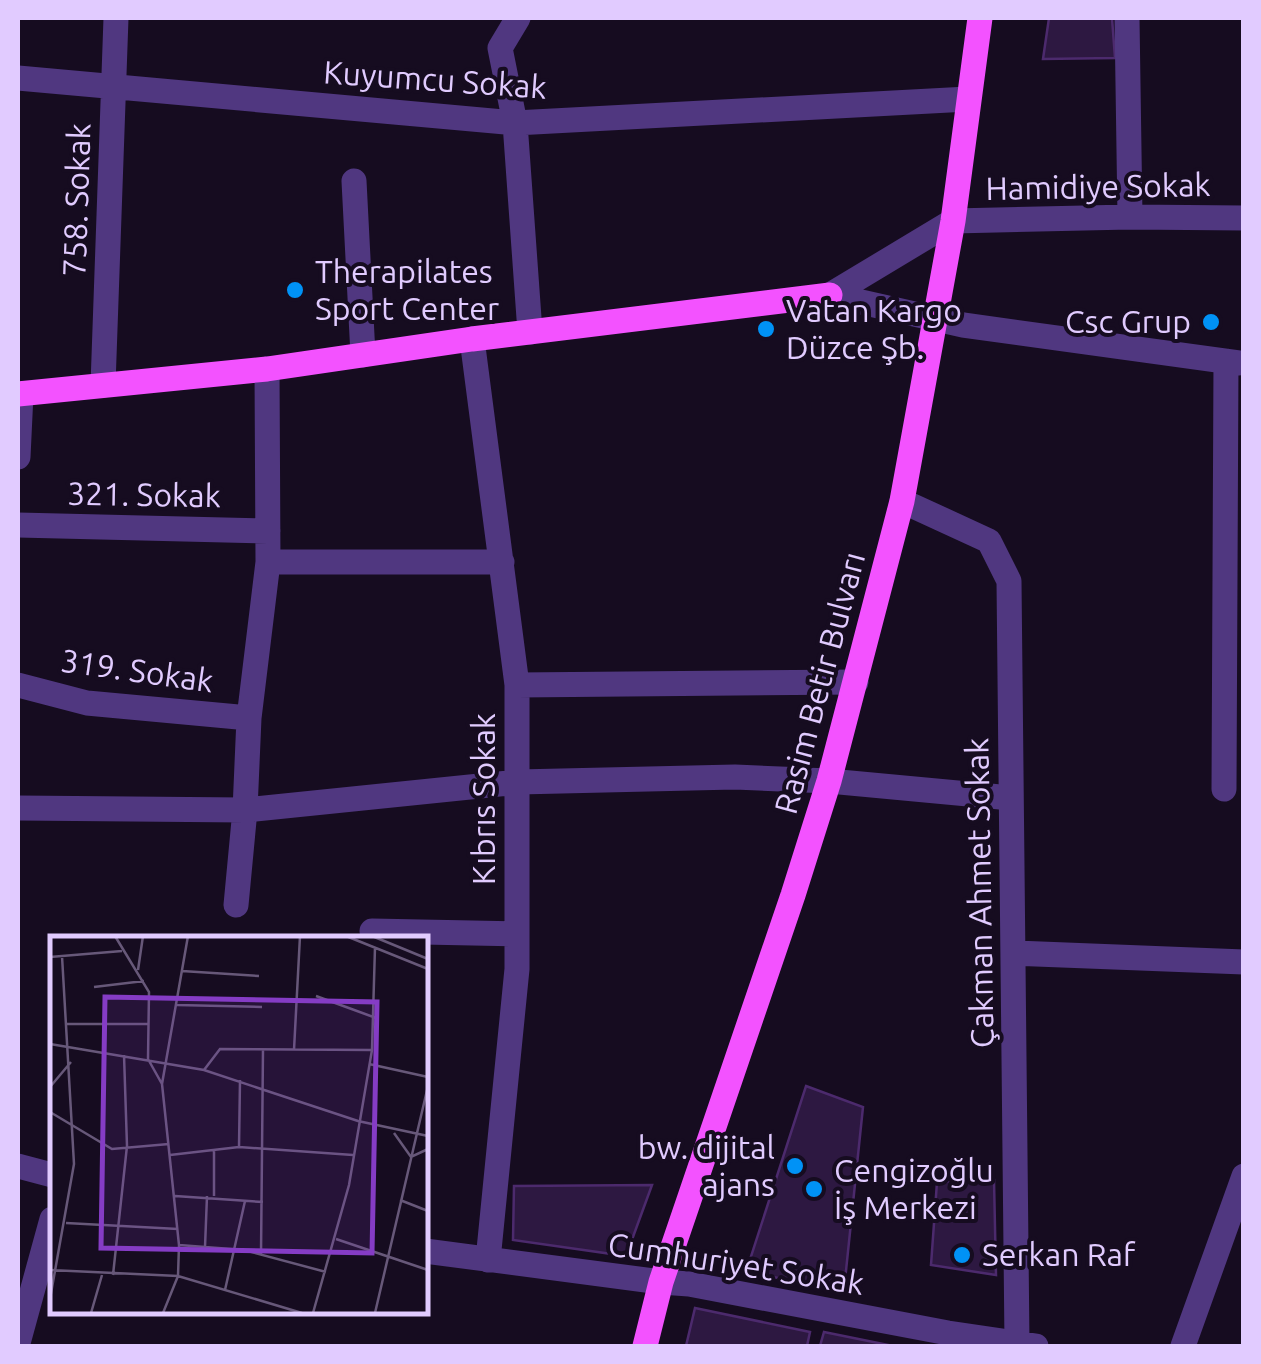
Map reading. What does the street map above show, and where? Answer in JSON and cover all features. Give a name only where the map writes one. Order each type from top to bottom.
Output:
[{"type":"main road","name":"Rasim Betir Bulvarı","points":[[645,1346],[660,1282],[829,781],[902,501],[953,221],[980,18]]},
{"type":"main road","points":[[19,394],[266,369],[830,295]]},
{"type":"street","name":"758. Sokak","points":[[103,384],[116,18]]},
{"type":"street","points":[[518,18],[500,48],[515,123],[530,332]]},
{"type":"street","points":[[1127,18],[1130,217]]},
{"type":"street","name":"Kuyumcu Sokak","points":[[18,78],[515,123],[968,99]]},
{"type":"street","points":[[354,181],[363,355]]},
{"type":"street","name":"Hamidiye Sokak","points":[[953,221],[1244,218]]},
{"type":"street","points":[[830,295],[953,221]]},
{"type":"street","points":[[830,295],[963,326],[1235,363],[1224,789]]},
{"type":"street","name":"Kıbrıs Sokak","points":[[472,339],[517,685],[516,968],[488,1260]]},
{"type":"street","points":[[236,905],[250,718],[268,562],[266,369]]},
{"type":"street","points":[[18,458],[19,394]]},
{"type":"street","name":"Çakman Ahmet Sokak","points":[[902,501],[989,541],[1009,581],[1013,953],[1026,1346]]},
{"type":"street","name":"321. Sokak","points":[[18,525],[268,531]]},
{"type":"street","points":[[268,562],[502,562]]},
{"type":"street","points":[[517,685],[856,682]]},
{"type":"street","name":"319. Sokak","points":[[18,685],[87,703],[250,718]]},
{"type":"street","points":[[18,808],[245,810],[518,782],[735,777],[829,781],[1011,798]]},
{"type":"street","points":[[372,932],[517,934]]},
{"type":"street","points":[[1013,953],[1244,962]]},
{"type":"street","points":[[18,1166],[50,1175]]},
{"type":"street","points":[[1183,1346],[1244,1176]]},
{"type":"street","points":[[18,1342],[50,1226]]},
{"type":"street","name":"Cumhuriyet Sokak","points":[[428,1251],[689,1284],[946,1340],[1026,1346]]},
{"type":"building","points":[[1049,18],[1112,18],[1115,58],[1043,59]]},
{"type":"building","name":"Cengizoğlu İş Merkezi","points":[[806,1086],[863,1107],[844,1290],[746,1272]]},
{"type":"building","points":[[994,1180],[996,1275],[931,1265],[937,1182]]},
{"type":"building","points":[[652,1185],[626,1256],[513,1240],[514,1186]]},
{"type":"building","points":[[695,1308],[810,1332],[807,1346],[686,1346]]},
{"type":"building","points":[[824,1332],[893,1346],[820,1346]]},
{"type":"place","name":"Therapilates Sport Center","points":[[295,290]]},
{"type":"place","name":"Csc Grup","points":[[1211,322]]},
{"type":"place","name":"Vatan Kargo Düzce Şb.","points":[[766,329]]},
{"type":"place","name":"bw. dijital ajans","points":[[795,1166]]},
{"type":"place","name":"Cengizoğlu İş Merkezi","points":[[814,1189]]},
{"type":"place","name":"Serkan Raf","points":[[962,1255]]}]
